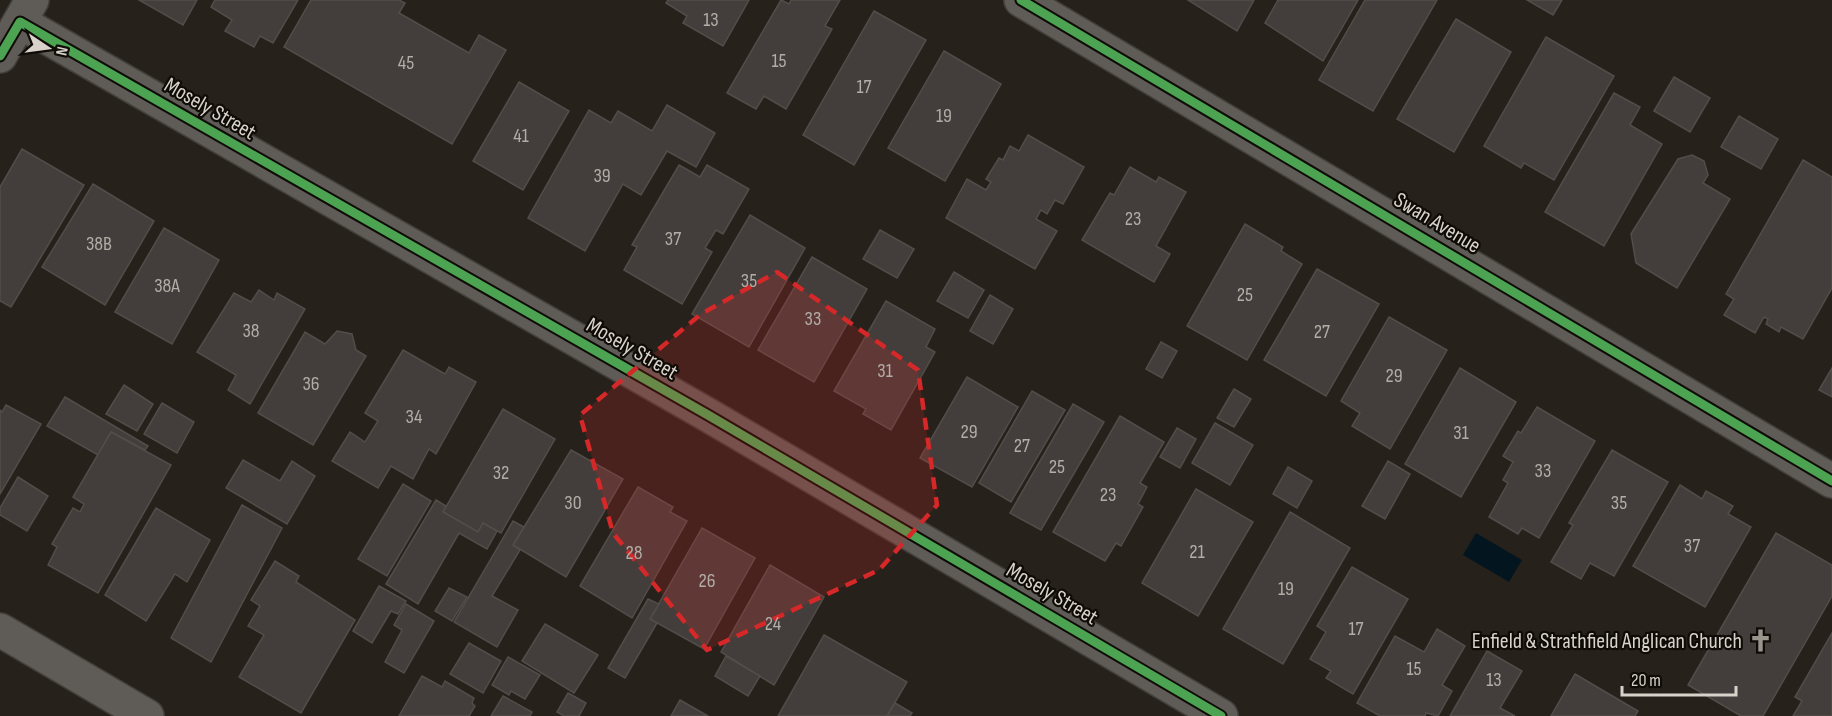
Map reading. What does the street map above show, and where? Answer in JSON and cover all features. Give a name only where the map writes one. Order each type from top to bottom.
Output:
[{"type":"street","name":"Swan Avenue","points":[[1021,0],[1832,481]]},
{"type":"street","points":[[0,56],[26,11]]},
{"type":"street","name":"Mosely Street","points":[[26,11],[1221,716]]},
{"type":"street","points":[[0,630],[147,716]]},
{"type":"highlighted area","points":[[777,272],[918,370],[937,505],[879,570],[707,650],[613,533],[580,415],[701,314]]},
{"type":"water","points":[[1476,533],[1522,560],[1509,582],[1463,555]]},
{"type":"building","points":[[139,0],[197,0],[183,25]]},
{"type":"building","points":[[215,0],[298,0],[273,43],[260,36],[254,47],[225,31],[232,20],[211,7]]},
{"type":"building","points":[[311,0],[399,0],[405,3],[399,13],[469,53],[479,35],[506,50],[452,144],[284,47]]},
{"type":"building","points":[[668,0],[749,0],[723,46],[683,23],[687,16],[666,3]]},
{"type":"building","points":[[781,0],[789,4],[791,0],[840,0],[825,26],[832,29],[786,109],[764,96],[756,109],[727,93]]},
{"type":"building","points":[[1188,0],[1254,0],[1237,31]]},
{"type":"building","points":[[1278,0],[1358,0],[1323,61],[1265,23]]},
{"type":"building","points":[[1365,0],[1437,0],[1373,111],[1319,80]]},
{"type":"building","points":[[1527,0],[1562,0],[1553,15]]},
{"type":"building","points":[[874,11],[926,40],[854,165],[803,135]]},
{"type":"building","points":[[1456,19],[1511,52],[1454,152],[1397,119]]},
{"type":"building","points":[[1546,37],[1614,76],[1554,180],[1524,163],[1521,168],[1484,146]]},
{"type":"building","points":[[944,51],[1001,84],[945,181],[888,148]]},
{"type":"building","points":[[1674,77],[1710,98],[1690,132],[1654,111]]},
{"type":"building","points":[[519,82],[569,111],[523,190],[473,161]]},
{"type":"building","points":[[1614,93],[1640,107],[1630,125],[1662,144],[1604,246],[1545,212]]},
{"type":"building","points":[[667,105],[715,133],[696,167],[667,151],[641,195],[623,184],[585,251],[528,218],[589,110],[611,123],[618,111],[652,131]]},
{"type":"building","points":[[1739,116],[1778,139],[1761,169],[1721,147]]},
{"type":"building","points":[[1028,135],[1084,167],[1063,204],[1055,200],[1047,214],[1041,210],[1036,219],[1057,231],[1035,269],[946,218],[967,179],[986,190],[991,182],[986,179],[999,158],[1003,160],[1010,146],[1019,151]]},
{"type":"building","points":[[22,149],[84,185],[11,307],[0,301],[0,187]]},
{"type":"building","points":[[1692,155],[1704,161],[1708,175],[1703,183],[1730,199],[1677,288],[1636,263],[1631,234],[1678,159]]},
{"type":"building","points":[[1803,160],[1832,177],[1832,288],[1803,339],[1781,327],[1779,332],[1766,324],[1768,319],[1764,317],[1755,333],[1724,315],[1734,299],[1726,294]]},
{"type":"building","points":[[679,165],[700,177],[707,165],[749,189],[723,234],[716,230],[705,248],[712,252],[682,304],[624,270],[637,247],[632,245]]},
{"type":"building","points":[[1130,167],[1156,182],[1159,177],[1186,192],[1156,246],[1170,254],[1154,282],[1082,240],[1110,193],[1114,195]]},
{"type":"building","points":[[93,184],[154,221],[105,305],[42,267]]},
{"type":"building","points":[[750,215],[805,248],[749,347],[692,314]]},
{"type":"building","points":[[1245,224],[1283,247],[1281,251],[1302,264],[1247,360],[1187,326]]},
{"type":"building","points":[[164,228],[219,260],[172,344],[115,312]]},
{"type":"building","points":[[880,230],[914,249],[897,278],[863,259]]},
{"type":"building","points":[[812,257],[867,289],[814,382],[758,350]]},
{"type":"building","points":[[1317,269],[1379,304],[1326,396],[1264,360]]},
{"type":"building","points":[[954,272],[984,290],[968,318],[937,301]]},
{"type":"building","points":[[259,290],[274,300],[277,293],[305,309],[250,404],[228,390],[236,375],[197,352],[234,293],[251,302]]},
{"type":"building","points":[[990,295],[1013,309],[993,344],[970,331]]},
{"type":"building","points":[[886,301],[935,329],[926,347],[935,352],[891,430],[863,414],[866,409],[834,391]]},
{"type":"building","points":[[1389,317],[1447,350],[1390,449],[1352,426],[1360,413],[1341,401]]},
{"type":"building","points":[[337,331],[352,334],[356,350],[366,356],[313,445],[258,413],[305,332],[325,344]]},
{"type":"building","points":[[1161,342],[1177,351],[1162,378],[1146,369]]},
{"type":"building","points":[[403,350],[445,374],[449,367],[476,382],[436,454],[429,449],[413,479],[391,466],[378,488],[332,461],[350,432],[365,442],[378,421],[365,413]]},
{"type":"building","points":[[1460,368],[1516,402],[1461,497],[1405,464]]},
{"type":"building","points":[[1832,368],[1832,397],[1819,390]]},
{"type":"building","points":[[967,377],[1018,407],[972,487],[920,458]]},
{"type":"building","points":[[124,385],[153,404],[137,431],[106,414]]},
{"type":"building","points":[[1234,389],[1251,399],[1234,427],[1217,418]]},
{"type":"building","points":[[1032,391],[1065,410],[1011,502],[979,483]]},
{"type":"building","points":[[65,397],[148,446],[145,450],[111,432],[98,455],[47,426]]},
{"type":"building","points":[[162,403],[194,422],[177,453],[144,434]]},
{"type":"building","points":[[1073,404],[1104,422],[1041,530],[1010,513]]},
{"type":"building","points":[[6,405],[41,424],[0,494],[0,410],[2,412]]},
{"type":"building","points":[[1537,407],[1595,441],[1539,538],[1522,528],[1518,534],[1489,517],[1508,483],[1503,480],[1513,462],[1503,456],[1518,431],[1521,433]]},
{"type":"building","points":[[503,409],[555,439],[501,533],[483,523],[478,532],[443,512]]},
{"type":"building","points":[[1120,416],[1164,442],[1140,483],[1147,487],[1138,504],[1143,507],[1121,546],[1116,543],[1105,561],[1053,532]]},
{"type":"building","points":[[1215,423],[1253,445],[1230,485],[1192,463]]},
{"type":"building","points":[[1177,428],[1196,439],[1180,468],[1160,457]]},
{"type":"building","points":[[111,432],[171,465],[98,593],[48,565],[57,547],[52,544],[73,508],[80,512],[84,504],[73,497]]},
{"type":"building","points":[[571,450],[623,479],[566,577],[513,545]]},
{"type":"building","points":[[1612,450],[1668,482],[1614,576],[1590,563],[1581,579],[1551,562],[1573,525],[1569,523]]},
{"type":"building","points":[[243,460],[280,481],[292,461],[315,476],[287,524],[226,488]]},
{"type":"building","points":[[1388,461],[1410,474],[1385,519],[1362,506]]},
{"type":"building","points":[[1288,467],[1312,481],[1297,508],[1273,494]]},
{"type":"building","points":[[18,477],[48,496],[27,531],[0,515],[0,508]]},
{"type":"building","points":[[403,484],[431,501],[387,576],[358,559]]},
{"type":"building","points":[[1680,485],[1702,499],[1706,491],[1733,506],[1728,514],[1751,527],[1705,607],[1633,566]]},
{"type":"building","points":[[638,487],[673,507],[670,512],[687,521],[632,618],[580,586]]},
{"type":"building","points":[[1196,489],[1253,522],[1198,616],[1142,583]]},
{"type":"building","points":[[436,500],[446,506],[443,512],[478,532],[483,523],[497,531],[487,549],[459,533],[418,604],[386,584]]},
{"type":"building","points":[[242,505],[282,528],[211,662],[171,638]]},
{"type":"building","points":[[156,508],[210,540],[187,582],[175,574],[146,621],[105,595]]},
{"type":"building","points":[[1290,512],[1350,548],[1283,664],[1223,629]]},
{"type":"building","points":[[513,521],[524,527],[513,545],[520,550],[492,596],[518,610],[497,647],[454,622]]},
{"type":"building","points":[[702,528],[755,558],[704,649],[650,619]]},
{"type":"building","name":"Enfield & Strathfield Anglican Church","points":[[1776,533],[1832,565],[1832,596],[1763,716],[1741,716],[1688,685]]},
{"type":"building","points":[[275,561],[299,576],[296,582],[355,620],[301,713],[239,677],[264,635],[248,626],[260,606],[251,600]]},
{"type":"building","points":[[770,565],[824,597],[774,685],[721,652]]},
{"type":"building","points":[[1352,567],[1408,599],[1353,694],[1326,678],[1331,671],[1310,659],[1326,632],[1317,626]]},
{"type":"building","points":[[379,586],[406,601],[398,614],[391,611],[372,643],[353,631]]},
{"type":"building","points":[[449,588],[467,597],[452,621],[435,611]]},
{"type":"building","points":[[648,599],[659,604],[650,619],[657,623],[625,678],[608,668]]},
{"type":"building","points":[[406,604],[434,621],[404,673],[385,662],[402,630],[394,625]]},
{"type":"building","points":[[545,624],[598,655],[574,693],[522,661]]},
{"type":"building","points":[[1437,629],[1465,646],[1442,685],[1452,691],[1438,716],[1426,713],[1425,716],[1380,716],[1357,703],[1395,636],[1424,652]]},
{"type":"building","points":[[1832,633],[1832,716],[1793,716],[1802,701],[1795,697]]},
{"type":"building","points":[[824,635],[907,682],[887,716],[778,716]]},
{"type":"building","points":[[469,643],[501,661],[483,693],[450,674]]},
{"type":"building","points":[[1487,651],[1522,671],[1500,708],[1515,716],[1450,716]]},
{"type":"building","points":[[726,656],[760,676],[748,696],[715,676]]},
{"type":"building","points":[[508,657],[540,675],[525,699],[511,691],[509,695],[492,685]]},
{"type":"building","points":[[1575,674],[1638,711],[1635,716],[1551,716]]},
{"type":"building","points":[[422,676],[442,687],[445,681],[474,698],[472,703],[475,706],[469,716],[399,716]]},
{"type":"building","points":[[568,693],[586,703],[579,716],[564,716],[557,712]]},
{"type":"building","points":[[503,696],[532,712],[530,716],[491,716]]},
{"type":"building","points":[[680,700],[708,716],[671,716]]},
{"type":"building","points":[[895,703],[912,713],[910,716],[887,716]]},
{"type":"cycle path","points":[[1021,0],[1832,481]]},
{"type":"cycle path","points":[[0,56],[20,22],[708,415],[1221,716]]},
{"type":"place","name":"Enfield & Strathfield Anglican Church","points":[[1760,641]]}]
